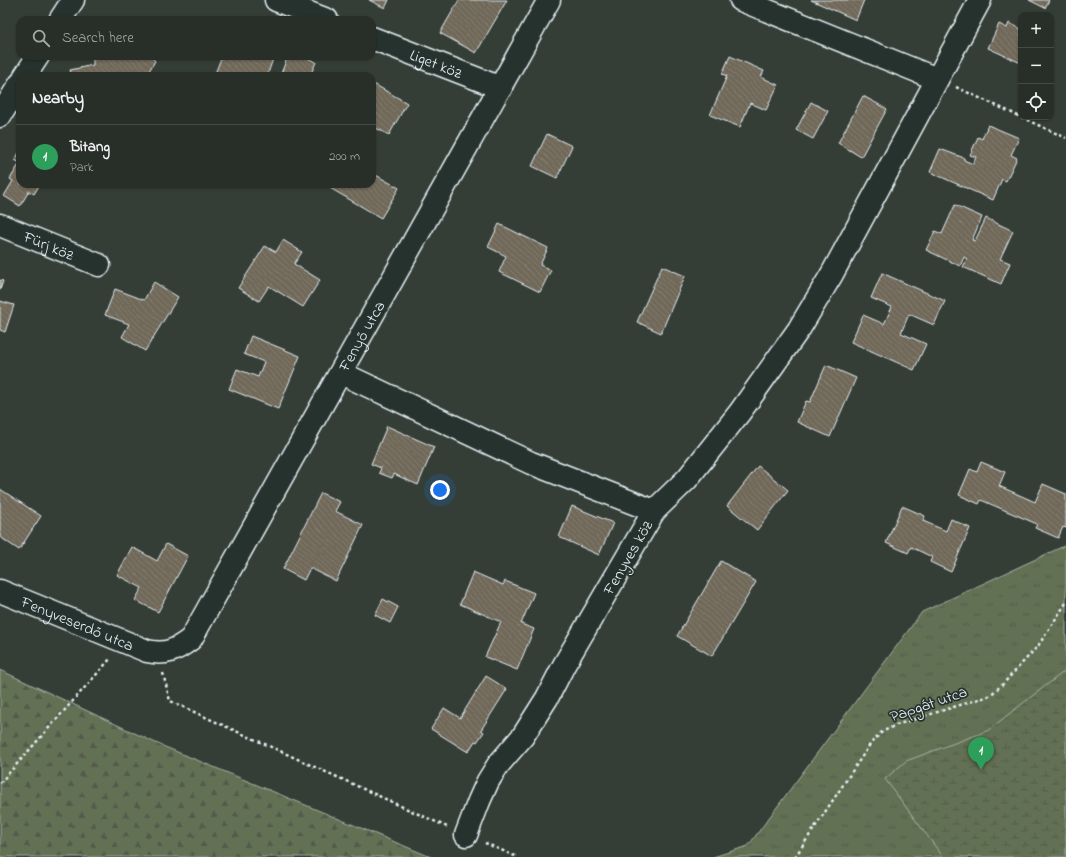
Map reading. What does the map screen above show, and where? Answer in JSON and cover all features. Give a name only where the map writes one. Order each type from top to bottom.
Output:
[{"type":"street","points":[[63,16],[73,0]]},
{"type":"street","points":[[276,0],[317,16]]},
{"type":"street","name":"Fenyő utca","points":[[157,653],[169,652],[191,640],[549,0]]},
{"type":"street","points":[[741,0],[937,79]]},
{"type":"street","points":[[654,511],[687,479],[740,412],[799,329],[832,274],[937,79],[966,29],[980,0]]},
{"type":"street","name":"Liget köz","points":[[376,40],[501,88]]},
{"type":"street","points":[[28,72],[35,60]]},
{"type":"street","points":[[0,116],[16,90]]},
{"type":"street","name":"Fürj köz","points":[[0,225],[98,265]]},
{"type":"street","name":"Fenyves köz","points":[[341,373],[531,463],[654,511],[564,665],[547,698],[523,736],[498,765],[488,781],[466,835]]},
{"type":"street","name":"Fenyveserdő utca","points":[[0,591],[125,642],[157,653]]},
{"type":"path","points":[[937,79],[1066,138]]},
{"type":"path","name":"Papgát utca","points":[[795,857],[871,744],[882,732],[988,696],[1002,685],[1038,646],[1066,603]]},
{"type":"path","points":[[0,783],[125,642]]},
{"type":"path","points":[[157,653],[170,701],[518,857]]},
{"type":"green space","points":[[1066,545],[1066,857],[713,857],[748,846],[922,612]]},
{"type":"green space","points":[[0,670],[158,744],[431,857],[0,857]]},
{"type":"green space","points":[[1066,670],[1066,857],[943,857],[885,779],[906,761],[987,731]]},
{"type":"building","points":[[369,0],[389,0],[385,8]]},
{"type":"building","points":[[459,0],[507,0],[476,53],[440,33]]},
{"type":"building","points":[[811,0],[864,0],[856,20]]},
{"type":"building","points":[[1029,0],[1049,0],[1045,8]]},
{"type":"building","points":[[1009,23],[1018,28],[1018,62],[988,48],[999,24],[1007,28]]},
{"type":"building","points":[[730,56],[764,71],[761,77],[778,85],[766,110],[750,103],[740,127],[710,115],[727,76],[722,74]]},
{"type":"building","points":[[93,60],[155,61],[148,72],[71,72],[70,70],[93,65]]},
{"type":"building","points":[[220,60],[273,60],[268,72],[216,72]]},
{"type":"building","points":[[286,60],[311,60],[316,62],[312,72],[282,72]]},
{"type":"building","points":[[376,85],[407,103],[389,135],[376,128]]},
{"type":"building","points":[[863,96],[887,109],[861,157],[838,143]]},
{"type":"building","points":[[811,102],[828,111],[813,139],[796,130]]},
{"type":"building","points":[[988,125],[1019,138],[1011,155],[1017,158],[1006,181],[1002,179],[993,200],[930,172],[940,149],[964,158],[964,160],[973,164],[976,157],[970,155],[978,137],[982,139]]},
{"type":"building","points":[[547,134],[572,146],[557,178],[532,166]]},
{"type":"building","points":[[16,169],[16,188],[38,188],[34,194],[29,191],[20,206],[4,196],[13,181],[10,179]]},
{"type":"building","points":[[376,175],[399,188],[381,218],[330,188],[376,188]]},
{"type":"building","points":[[955,205],[982,217],[972,240],[975,241],[986,218],[1013,231],[1000,259],[1010,263],[1001,284],[963,267],[967,259],[964,257],[960,266],[926,250],[935,231],[942,234]]},
{"type":"building","points":[[499,224],[548,248],[540,265],[551,270],[540,292],[499,272],[506,256],[488,247]]},
{"type":"building","points":[[283,240],[302,252],[294,264],[320,280],[303,307],[269,286],[259,301],[238,288],[265,246],[276,252]]},
{"type":"building","points":[[662,266],[685,276],[661,333],[637,322]]},
{"type":"building","points":[[882,273],[945,301],[934,325],[909,314],[901,333],[926,344],[914,370],[851,342],[863,315],[884,324],[892,307],[871,298]]},
{"type":"building","points":[[0,280],[3,281],[0,290]]},
{"type":"building","points":[[154,282],[178,297],[145,351],[122,337],[129,324],[105,315],[115,289],[144,300]]},
{"type":"building","points":[[0,301],[14,305],[5,332],[0,330]]},
{"type":"building","points":[[251,336],[300,356],[278,409],[229,389],[237,369],[258,377],[264,362],[244,354]]},
{"type":"building","points":[[826,365],[856,378],[830,437],[797,422],[806,401],[810,402]]},
{"type":"building","points":[[387,426],[434,447],[418,485],[394,474],[392,478],[379,473],[381,468],[371,464]]},
{"type":"building","points":[[981,462],[1005,472],[999,486],[1035,502],[1043,484],[1066,494],[1066,528],[1063,527],[1058,538],[1035,528],[1037,524],[981,500],[979,504],[959,495],[970,469],[977,472]]},
{"type":"building","points":[[758,466],[788,490],[757,530],[727,506]]},
{"type":"building","points":[[0,489],[41,516],[19,550],[0,537]]},
{"type":"building","points":[[321,493],[340,502],[335,511],[363,525],[336,581],[310,568],[304,580],[283,569]]},
{"type":"building","points":[[572,506],[613,523],[599,555],[559,537]]},
{"type":"building","points":[[902,506],[925,516],[923,521],[946,531],[951,519],[970,528],[951,572],[930,562],[932,557],[911,547],[908,553],[886,543]]},
{"type":"building","points":[[166,544],[188,556],[158,612],[135,600],[142,588],[117,575],[132,547],[157,561]]},
{"type":"building","points":[[721,561],[756,582],[712,656],[677,636]]},
{"type":"building","points":[[473,572],[503,585],[505,581],[534,593],[521,624],[534,629],[517,670],[485,657],[501,622],[460,604]]},
{"type":"building","points":[[383,599],[398,607],[390,623],[375,615]]},
{"type":"building","points":[[486,676],[507,689],[481,730],[484,732],[477,742],[475,741],[468,752],[431,729],[444,708],[460,718]]},
{"type":"place","name":"Bitang","points":[[981,770]]}]
